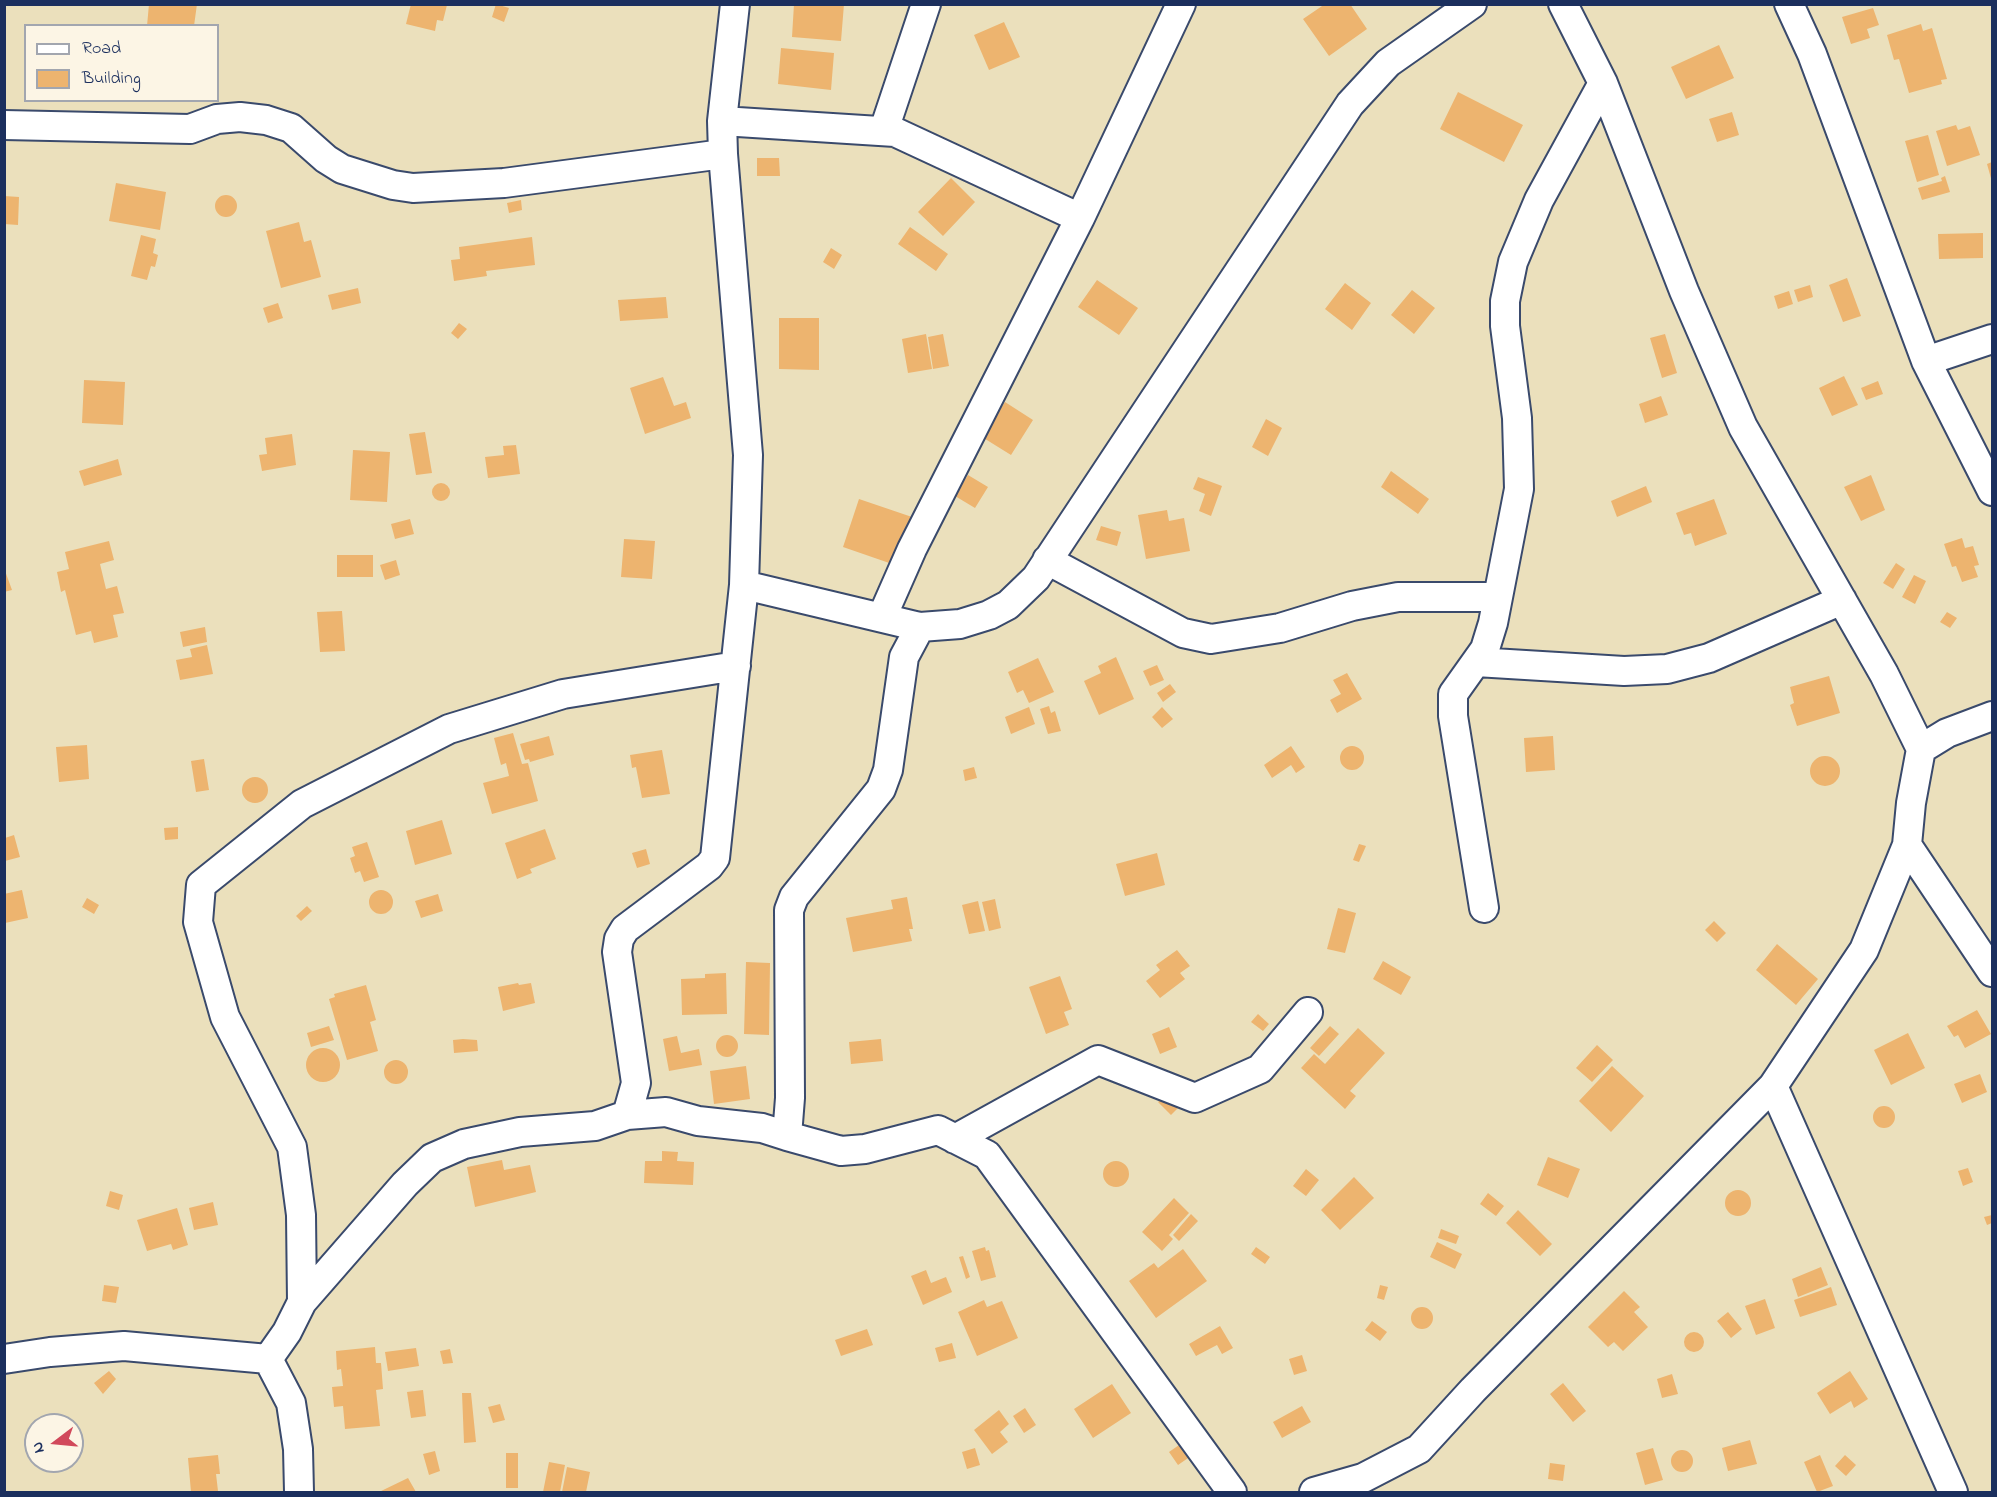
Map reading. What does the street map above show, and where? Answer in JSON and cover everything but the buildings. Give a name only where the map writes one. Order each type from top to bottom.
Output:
[{"type":"street","points":[[627,1115],[636,1083],[617,952],[619,939],[624,929],[709,866],[715,858],[744,585],[748,455],[723,154],[723,121],[735,4]]},
{"type":"street","points":[[884,130],[926,4]]},
{"type":"street","points":[[882,617],[922,529],[1080,218],[1181,4]]},
{"type":"street","points":[[744,585],[920,627],[960,624],[989,615],[1008,605],[1036,578],[1350,104],[1388,63],[1472,4]]},
{"type":"street","points":[[1314,1492],[1363,1478],[1419,1449],[1473,1390],[1773,1086],[1864,950],[1907,845],[1911,803],[1922,749],[1884,674],[1743,427],[1684,291],[1603,83],[1563,4]]},
{"type":"street","points":[[1789,4],[1812,54],[1926,361],[1992,491]]},
{"type":"street","points":[[1484,908],[1453,716],[1453,694],[1485,649],[1498,597],[1519,489],[1517,418],[1505,326],[1507,291],[1513,262],[1539,200],[1603,83]]},
{"type":"street","points":[[4,125],[190,129],[217,119],[240,117],[266,120],[291,128],[326,159],[342,169],[413,188],[504,183],[723,154]]},
{"type":"street","points":[[723,121],[884,130],[906,135],[1080,218]]},
{"type":"street","points":[[1926,361],[1992,339]]},
{"type":"street","points":[[1047,560],[1183,633],[1211,639],[1280,628],[1352,606],[1398,597],[1498,597]]},
{"type":"street","points":[[1476,662],[1624,671],[1667,669],[1709,658],[1842,600]]},
{"type":"street","points":[[787,1136],[790,1098],[789,910],[794,897],[881,789],[888,770],[904,657],[920,627]]},
{"type":"street","points":[[302,1302],[302,1215],[292,1147],[225,1017],[198,922],[201,885],[302,804],[449,729],[563,694],[736,666]]},
{"type":"street","points":[[1922,749],[1947,733],[1992,716]]},
{"type":"street","points":[[1907,845],[1992,972]]},
{"type":"street","points":[[955,1139],[1098,1060],[1195,1098],[1260,1069],[1308,1012]]},
{"type":"street","points":[[1773,1086],[1953,1492]]},
{"type":"street","points":[[268,1359],[287,1332],[302,1302],[405,1184],[432,1158],[464,1144],[520,1132],[595,1126],[627,1115],[666,1112],[698,1121],[762,1128],[841,1151],[865,1149],[938,1130],[987,1155],[1232,1492]]},
{"type":"street","points":[[4,1359],[50,1352],[124,1346],[268,1359]]},
{"type":"street","points":[[268,1359],[291,1402],[298,1449],[300,1492]]}]
